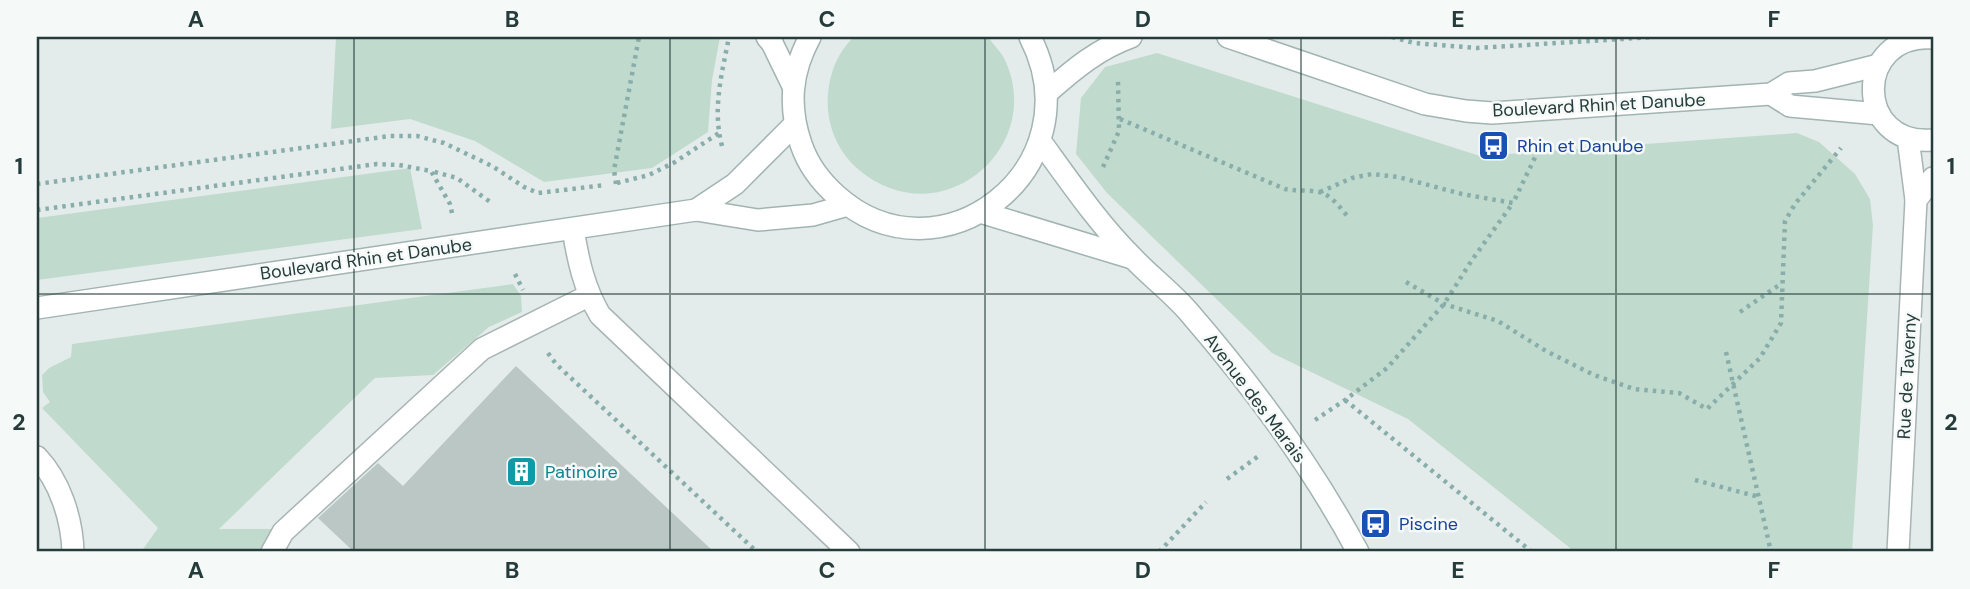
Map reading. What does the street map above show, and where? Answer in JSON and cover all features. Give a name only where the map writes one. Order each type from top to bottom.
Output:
[{"type":"main road","points":[[767,37],[793,86]]},
{"type":"main road","points":[[810,37],[800,56],[793,86],[792,106],[794,125],[805,156],[824,184],[848,205],[879,221],[913,228],[947,224],[979,212],[1006,194],[1027,171],[1041,142],[1047,117],[1048,92],[1041,58],[1030,37]]},
{"type":"main road","points":[[1048,92],[1080,63],[1110,45],[1130,37]]},
{"type":"main road","name":"Boulevard Rhin et Danube","points":[[1228,37],[1425,104],[1465,111],[1537,111],[1771,94],[1789,83],[1815,80],[1879,65]]},
{"type":"main road","points":[[1933,38],[1908,38],[1886,54],[1873,81],[1873,98],[1886,124],[1908,138],[1933,140]]},
{"type":"main road","name":"Boulevard Rhin et Danube","points":[[1771,94],[1790,106],[1879,114]]},
{"type":"main road","name":"Boulevard Rhin et Danube","points":[[696,210],[734,184],[794,125]]},
{"type":"main road","name":"Rue de Taverny","points":[[1898,552],[1916,200],[1908,138]]},
{"type":"main road","name":"Avenue des Marais","points":[[1041,142],[1085,205],[1133,258],[1184,306],[1228,358],[1288,437],[1358,552]]},
{"type":"main road","points":[[1916,200],[1933,178]]},
{"type":"main road","name":"Boulevard Rhin et Danube","points":[[37,308],[696,210],[758,219],[813,215],[848,205]]},
{"type":"main road","name":"Avenue des Marais","points":[[979,212],[1133,258]]},
{"type":"main road","points":[[572,229],[589,296],[600,315],[849,552]]},
{"type":"main road","points":[[272,552],[283,532],[482,349],[589,296]]},
{"type":"main road","points":[[37,457],[58,488],[72,533],[73,552]]},
{"type":"path","points":[[616,184],[614,170],[639,37]]},
{"type":"path","points":[[722,146],[718,95],[729,37]]},
{"type":"path","points":[[1392,37],[1414,43],[1476,48],[1654,37]]},
{"type":"path","points":[[1101,174],[1118,131],[1120,118],[1117,78]]},
{"type":"path","points":[[1120,118],[1285,189],[1320,192],[1352,178],[1372,174],[1398,177],[1462,194],[1513,203]]},
{"type":"path","points":[[37,184],[390,136],[417,136],[456,149],[538,192],[616,184],[649,175],[675,162],[719,133]]},
{"type":"path","points":[[1309,423],[1345,401],[1387,368],[1444,304],[1513,203],[1543,142]]},
{"type":"path","points":[[1406,282],[1444,304],[1498,321],[1546,351],[1594,375],[1634,389],[1679,393],[1707,409],[1760,358],[1781,323],[1785,221],[1795,204],[1841,148]]},
{"type":"path","points":[[37,210],[377,164],[399,165],[457,178],[536,235]]},
{"type":"path","points":[[431,171],[450,204],[459,245]]},
{"type":"path","points":[[1320,192],[1334,201],[1349,218]]},
{"type":"path","points":[[515,274],[524,292],[533,323],[556,364],[757,552]]},
{"type":"path","points":[[1740,313],[1783,283]]},
{"type":"path","points":[[1726,352],[1771,552]]},
{"type":"path","points":[[1345,401],[1532,552]]},
{"type":"path","points":[[1227,479],[1266,452]]},
{"type":"path","points":[[1695,480],[1759,497]]},
{"type":"path","points":[[1159,552],[1206,502]]},
{"type":"green space","points":[[336,37],[720,37],[712,80],[708,132],[652,168],[544,182],[475,141],[410,119],[331,129]]},
{"type":"green space","points":[[854,37],[988,37],[1004,58],[1014,91],[1011,123],[999,150],[978,173],[952,188],[922,194],[890,188],[853,164],[834,135],[829,119],[828,100],[836,61]]},
{"type":"green space","points":[[1157,53],[1480,156],[1797,133],[1819,142],[1855,174],[1870,199],[1873,225],[1852,552],[1575,552],[1408,419],[1272,353],[1107,193],[1076,154],[1081,98],[1105,67]]},
{"type":"green space","points":[[410,168],[422,229],[37,280],[37,218]]},
{"type":"green space","points":[[513,284],[521,296],[522,312],[489,327],[433,375],[375,378],[219,529],[276,529],[261,552],[141,552],[158,528],[42,408],[50,402],[43,392],[42,375],[49,368],[71,357],[72,344]]},
{"type":"building","name":"Patinoire","points":[[516,366],[714,552],[354,552],[318,518],[378,463],[403,486]]},
{"type":"place","name":"Rhin et Danube","points":[[1494,146]]},
{"type":"place","name":"Patinoire","points":[[522,472]]},
{"type":"place","name":"Piscine","points":[[1376,524]]}]
